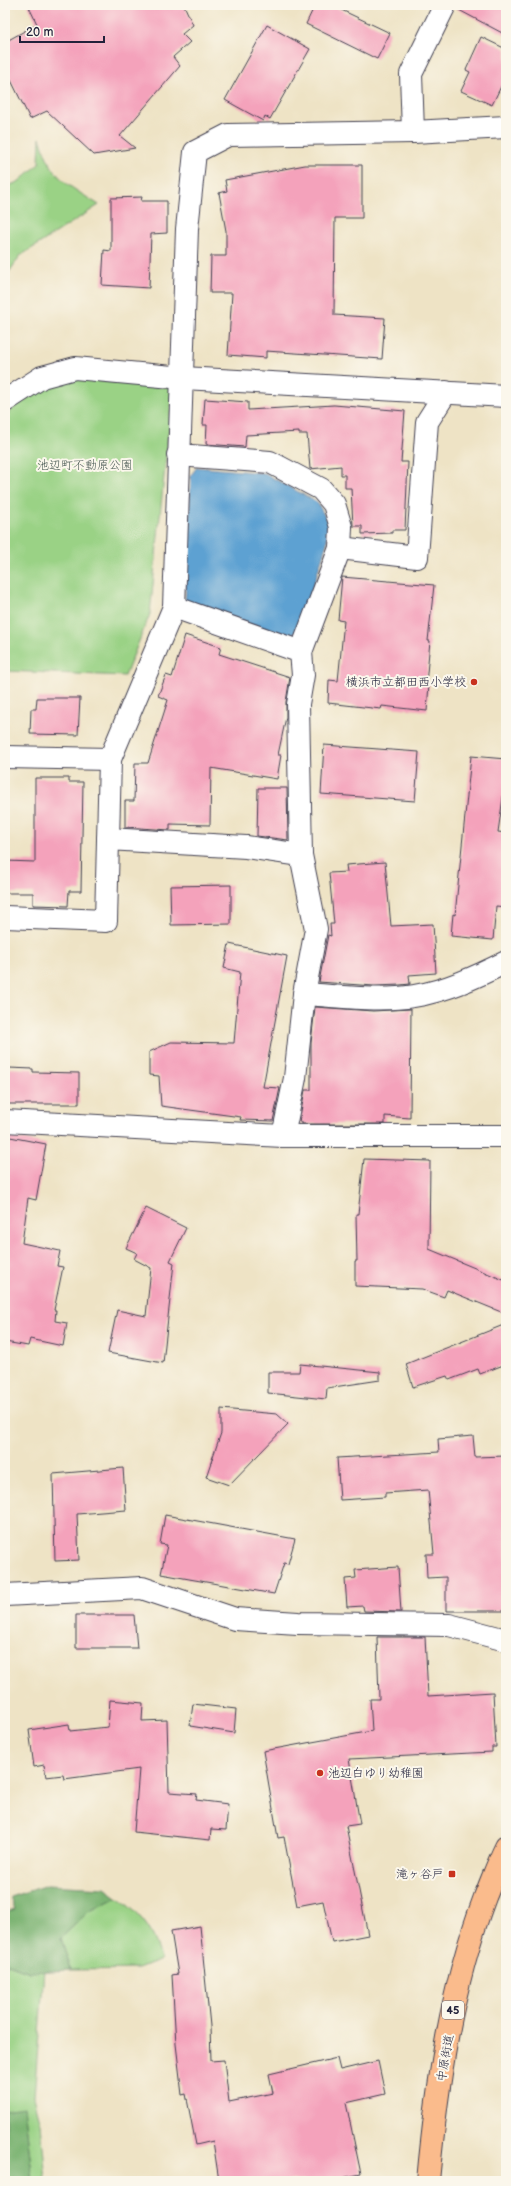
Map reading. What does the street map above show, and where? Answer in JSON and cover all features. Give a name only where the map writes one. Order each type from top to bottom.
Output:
[{"type":"main road","name":"中原街道","points":[[428,2181],[434,2115],[460,1979],[470,1937],[506,1847]]},
{"type":"street","points":[[413,132],[411,74],[446,5]]},
{"type":"street","points":[[5,917],[106,921],[110,759],[174,607],[178,455],[183,378],[187,229],[195,152],[228,135],[413,132],[506,127]]},
{"type":"street","points":[[5,401],[42,377],[75,368],[183,378],[506,396]]},
{"type":"street","points":[[340,548],[418,557],[427,422],[446,392]]},
{"type":"street","points":[[178,455],[270,462],[321,489],[334,504],[341,527],[340,548],[301,652],[303,675],[298,704],[301,855],[316,929],[304,994],[295,1078],[283,1136]]},
{"type":"street","points":[[174,607],[301,652]]},
{"type":"street","points":[[5,757],[110,759]]},
{"type":"street","points":[[108,839],[246,847],[301,855]]},
{"type":"street","points":[[304,994],[382,998],[414,996],[448,986],[506,962]]},
{"type":"street","points":[[5,1122],[283,1136],[506,1136]]},
{"type":"street","points":[[5,1595],[142,1588],[235,1620],[298,1623],[449,1625],[506,1640]]},
{"type":"green space","points":[[40,138],[50,163],[61,179],[99,205],[20,256],[5,278],[5,187],[18,182],[39,164]]},
{"type":"green space","name":"池辺町不動原公園","points":[[72,378],[173,388],[150,614],[125,676],[5,671],[5,416],[36,392],[53,384]]},
{"type":"green space","points":[[47,1885],[105,1888],[117,1897],[88,1912],[61,1938],[71,1970],[30,1972],[5,1963],[5,1912],[15,1909],[10,1897]]},
{"type":"green space","points":[[117,1897],[126,1903],[146,1924],[155,1940],[161,1960],[138,1969],[71,1970],[61,1938],[88,1912]]},
{"type":"green space","points":[[5,1963],[30,1972],[44,1970],[34,2097],[41,2124],[46,2181],[33,2181],[24,2108],[5,2110]]},
{"type":"green space","points":[[24,2107],[33,2181],[5,2181],[5,2110]]},
{"type":"water","points":[[197,467],[264,473],[317,502],[328,522],[327,543],[300,627],[293,635],[253,626],[185,603],[191,475]]},
{"type":"building","points":[[28,5],[184,5],[193,25],[182,34],[190,42],[173,57],[180,66],[120,136],[135,148],[94,155],[47,111],[30,119],[5,68],[5,42],[37,24]]},
{"type":"building","points":[[315,5],[331,5],[390,33],[377,59],[306,24]]},
{"type":"building","points":[[457,5],[506,5],[506,35],[457,9]]},
{"type":"building","points":[[267,25],[310,49],[270,119],[265,116],[263,121],[225,100]]},
{"type":"building","points":[[481,37],[506,49],[506,76],[492,105],[461,91],[470,72],[466,70]]},
{"type":"building","points":[[305,165],[362,165],[362,218],[335,218],[334,315],[385,318],[382,359],[266,351],[266,358],[228,355],[232,293],[210,293],[211,256],[226,256],[226,231],[219,193],[227,191],[225,180]]},
{"type":"building","points":[[142,197],[141,201],[167,201],[167,233],[151,234],[149,288],[102,285],[104,250],[111,251],[111,198]]},
{"type":"building","points":[[205,399],[248,402],[248,410],[334,405],[405,411],[401,462],[408,462],[405,530],[392,530],[392,533],[362,534],[362,526],[353,526],[351,488],[345,488],[345,475],[341,475],[341,466],[310,469],[307,434],[299,434],[299,432],[246,435],[245,447],[206,444],[207,425],[203,425]]},
{"type":"building","points":[[342,577],[434,585],[428,641],[430,641],[426,684],[429,684],[427,711],[382,706],[381,709],[328,703],[329,680],[338,681],[344,621],[338,620]]},
{"type":"building","points":[[185,635],[221,647],[219,654],[290,677],[286,702],[286,717],[278,755],[281,755],[277,779],[211,768],[210,825],[170,824],[170,830],[125,827],[125,801],[134,801],[135,763],[148,763],[168,700],[158,696],[166,675],[172,677]]},
{"type":"building","points":[[37,698],[80,698],[78,735],[30,734],[31,709],[36,709]]},
{"type":"building","points":[[324,745],[419,752],[415,801],[321,794]]},
{"type":"building","points":[[471,756],[506,759],[506,777],[498,832],[506,833],[506,907],[496,906],[493,940],[451,936],[453,914],[455,915]]},
{"type":"building","points":[[35,778],[69,778],[69,782],[83,782],[81,891],[69,891],[68,906],[33,905],[33,893],[5,893],[5,861],[35,862]]},
{"type":"building","points":[[258,788],[287,788],[288,840],[257,836]]},
{"type":"building","points":[[385,862],[391,926],[433,924],[436,973],[409,975],[410,984],[400,985],[374,986],[319,982],[328,935],[331,936],[330,924],[334,924],[329,873],[347,872],[346,865]]},
{"type":"building","points":[[231,885],[231,924],[171,925],[170,886]]},
{"type":"building","points":[[229,944],[287,956],[263,1087],[280,1088],[273,1121],[240,1120],[241,1117],[161,1106],[159,1076],[149,1075],[149,1052],[171,1042],[234,1043],[240,972],[224,968]]},
{"type":"building","points":[[315,1007],[373,1011],[411,1009],[410,1118],[385,1116],[385,1124],[302,1124],[302,1122],[299,1122],[305,1090],[311,1090],[311,1043]]},
{"type":"building","points":[[9,1068],[33,1069],[33,1072],[79,1073],[79,1104],[8,1104]]},
{"type":"building","points":[[5,1136],[46,1144],[36,1200],[28,1198],[22,1243],[60,1251],[57,1266],[63,1267],[54,1310],[56,1310],[55,1321],[67,1323],[63,1346],[30,1339],[28,1346],[5,1342]]},
{"type":"building","points":[[364,1159],[430,1161],[429,1249],[506,1281],[506,1314],[447,1290],[444,1297],[422,1289],[355,1286],[355,1261],[357,1261],[356,1214],[358,1214]]},
{"type":"building","points":[[146,1208],[186,1228],[170,1261],[174,1263],[163,1363],[108,1353],[117,1310],[146,1316],[151,1268],[134,1259],[137,1253],[126,1248]]},
{"type":"building","points":[[506,1324],[506,1364],[480,1374],[478,1369],[449,1380],[447,1376],[413,1387],[406,1364]]},
{"type":"building","points":[[300,1364],[380,1372],[380,1380],[327,1388],[326,1399],[268,1393],[268,1372],[299,1372]]},
{"type":"building","points":[[221,1409],[277,1414],[288,1424],[229,1485],[206,1477],[221,1433]]},
{"type":"building","points":[[473,1436],[475,1457],[506,1456],[506,1611],[446,1611],[446,1577],[427,1578],[426,1554],[434,1554],[428,1490],[385,1493],[385,1497],[340,1500],[337,1458],[439,1452],[438,1439]]},
{"type":"building","points":[[123,1468],[126,1510],[77,1514],[79,1560],[55,1561],[53,1474]]},
{"type":"building","points":[[165,1515],[295,1539],[288,1564],[284,1563],[274,1594],[161,1574],[167,1545],[160,1544]]},
{"type":"building","points":[[398,1567],[401,1612],[364,1611],[363,1606],[347,1607],[345,1579],[356,1578],[355,1570]]},
{"type":"building","points":[[76,1615],[134,1615],[137,1648],[76,1648]]},
{"type":"building","points":[[377,1637],[425,1637],[428,1696],[493,1692],[496,1747],[492,1747],[492,1752],[349,1759],[360,1824],[346,1826],[368,1935],[332,1942],[323,1901],[297,1906],[284,1837],[278,1838],[263,1751],[372,1731],[370,1699],[379,1699]]},
{"type":"building","points":[[110,1700],[143,1703],[142,1721],[167,1720],[169,1792],[197,1794],[196,1800],[228,1804],[226,1830],[211,1829],[210,1840],[134,1832],[139,1769],[64,1779],[63,1775],[46,1777],[44,1765],[34,1767],[29,1730],[69,1724],[70,1731],[108,1727]]},
{"type":"building","points":[[193,1704],[236,1709],[234,1733],[190,1726]]},
{"type":"building","points":[[200,1926],[210,2026],[211,2061],[224,2060],[229,2102],[273,2093],[269,2074],[337,2058],[340,2070],[378,2061],[385,2094],[346,2103],[361,2174],[327,2181],[219,2181],[213,2141],[196,2145],[186,2094],[182,2095],[176,2044],[172,1975],[178,1974],[171,1931]]},
{"type":"place","name":"横浜市立都田西小学校","points":[[474,682]]},
{"type":"place","name":"池辺白ゆり幼稚園","points":[[320,1773]]},
{"type":"place","name":"滝ヶ谷戸","points":[[452,1874]]}]
